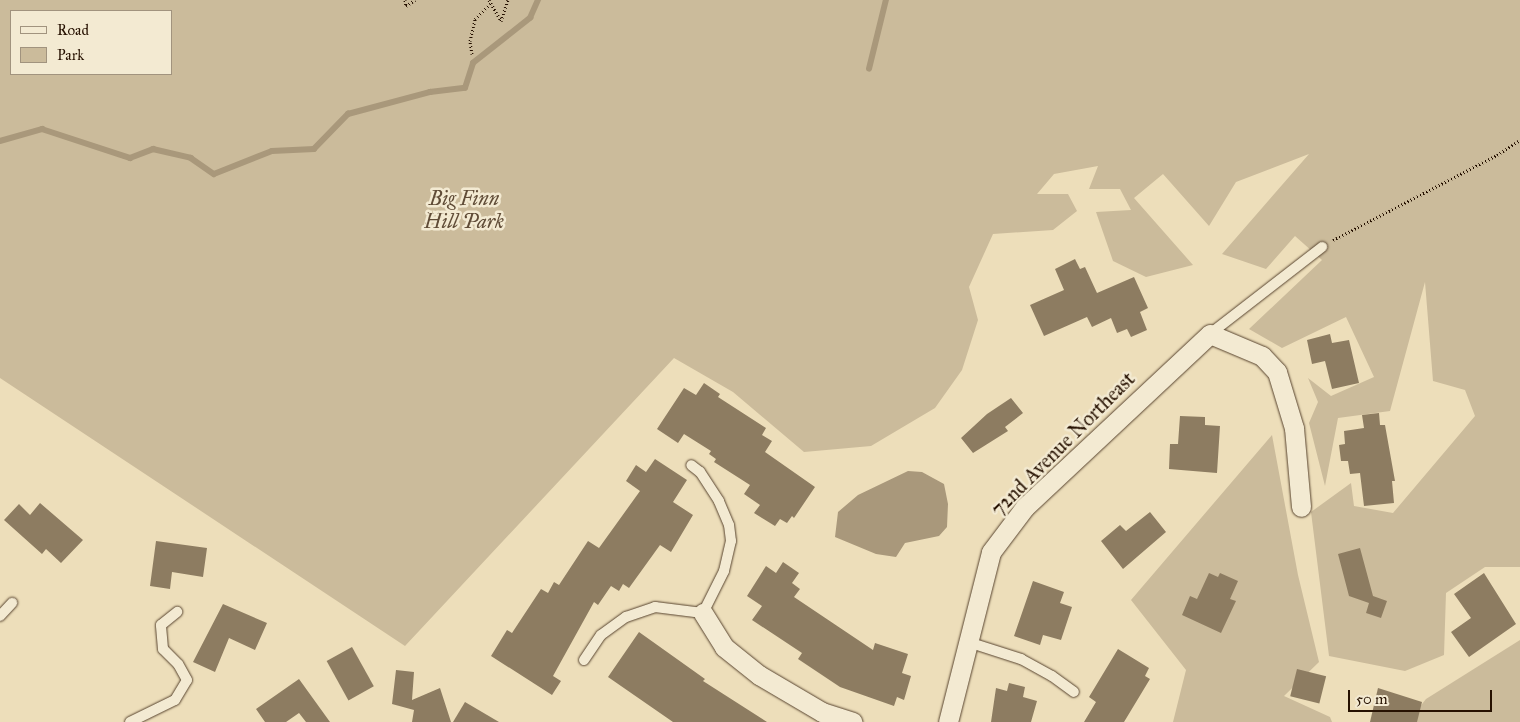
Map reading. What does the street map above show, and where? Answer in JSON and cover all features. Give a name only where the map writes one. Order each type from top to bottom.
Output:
[{"type":"street","points":[[1210,334],[1262,356],[1277,372],[1294,428],[1301,507]]},
{"type":"street","name":"72nd Avenue Northeast","points":[[948,722],[991,552],[1008,527],[1025,507],[1210,334]]},
{"type":"street","points":[[703,613],[724,647],[759,676],[822,712],[852,722]]},
{"type":"lane","points":[[1210,334],[1322,246]]},
{"type":"lane","points":[[584,660],[601,636],[626,617],[655,607],[703,613],[724,571],[731,541],[730,525],[719,501],[700,472],[691,465]]},
{"type":"lane","points":[[0,616],[12,603]]},
{"type":"lane","points":[[130,722],[175,700],[186,680],[178,664],[163,649],[160,625],[177,612]]},
{"type":"lane","points":[[968,642],[1021,659],[1052,676],[1074,692]]},
{"type":"path","points":[[405,0],[406,6],[414,0]]},
{"type":"path","points":[[472,54],[470,41],[475,20],[490,1],[501,21],[508,0]]},
{"type":"path","points":[[1322,246],[1497,156],[1520,140]]},
{"type":"green space","name":"Big Finn Hill Park","points":[[0,0],[1520,0],[1520,567],[1485,567],[1446,593],[1444,655],[1405,671],[1329,656],[1311,512],[1351,483],[1354,506],[1393,513],[1475,416],[1465,390],[1433,381],[1425,282],[1390,411],[1338,418],[1325,486],[1309,423],[1318,402],[1308,378],[1331,396],[1374,377],[1346,317],[1282,348],[1249,329],[1322,260],[1295,236],[1266,269],[1222,254],[1309,154],[1236,182],[1209,226],[1163,174],[1134,198],[1193,265],[1146,277],[1113,261],[1096,212],[1131,210],[1120,189],[1089,189],[1098,166],[1054,174],[1037,194],[1068,194],[1077,211],[1053,230],[993,234],[969,287],[978,320],[962,370],[935,408],[871,446],[804,452],[733,392],[674,358],[405,646],[0,378]]},
{"type":"green space","points":[[1272,435],[1298,575],[1319,662],[1284,696],[1330,717],[1332,722],[1173,722],[1186,670],[1131,600]]},
{"type":"green space","points":[[1520,640],[1520,722],[1408,722],[1426,699]]},
{"type":"shaded area","points":[[908,471],[922,472],[944,484],[948,504],[947,527],[939,536],[905,543],[896,557],[876,554],[835,537],[838,512],[858,495]]},
{"type":"building","points":[[1075,259],[1080,269],[1085,267],[1097,293],[1134,277],[1148,308],[1140,312],[1147,330],[1131,337],[1127,329],[1117,333],[1111,318],[1092,327],[1087,317],[1044,336],[1030,305],[1064,290],[1055,269]]},
{"type":"building","points":[[1330,334],[1332,343],[1349,340],[1359,383],[1332,389],[1325,361],[1312,364],[1307,340]]},
{"type":"building","points":[[704,383],[720,394],[718,397],[766,428],[762,435],[772,441],[765,452],[815,487],[794,518],[792,516],[787,523],[780,519],[775,526],[754,513],[760,505],[744,494],[750,485],[714,462],[716,459],[709,454],[711,451],[684,434],[678,443],[657,429],[684,388],[696,395]]},
{"type":"building","points":[[1011,398],[1023,413],[1005,427],[1008,431],[973,453],[961,438],[987,414]]},
{"type":"building","points":[[1379,413],[1380,425],[1385,425],[1395,481],[1392,481],[1394,503],[1364,506],[1360,473],[1350,474],[1348,461],[1341,461],[1339,445],[1345,444],[1344,431],[1364,428],[1362,415]]},
{"type":"building","points":[[1180,416],[1205,417],[1205,425],[1220,426],[1217,473],[1169,469],[1170,444],[1178,444]]},
{"type":"building","points":[[655,459],[687,480],[673,502],[693,515],[671,552],[660,545],[629,588],[623,584],[619,591],[611,586],[598,605],[594,602],[553,676],[561,681],[552,695],[491,656],[507,630],[512,633],[541,589],[548,593],[554,582],[559,585],[588,541],[599,548],[640,491],[626,481],[636,465],[646,472]]},
{"type":"building","points":[[40,503],[83,540],[61,563],[46,549],[42,554],[4,520],[19,504],[30,515]]},
{"type":"building","points":[[1150,512],[1166,532],[1123,569],[1101,541],[1120,525],[1126,531]]},
{"type":"building","points":[[156,541],[207,548],[203,577],[172,572],[170,589],[150,586]]},
{"type":"building","points":[[1360,548],[1373,596],[1387,601],[1381,618],[1366,613],[1369,603],[1349,596],[1338,554]]},
{"type":"building","points":[[783,562],[799,573],[792,583],[800,589],[794,597],[873,650],[875,643],[908,654],[902,673],[911,676],[904,700],[897,697],[894,706],[840,687],[798,659],[802,653],[752,620],[762,606],[747,596],[766,566],[776,573]]},
{"type":"building","points":[[1209,573],[1218,577],[1220,573],[1238,581],[1230,599],[1236,601],[1221,633],[1182,615],[1190,596],[1197,599]]},
{"type":"building","points":[[1484,573],[1516,624],[1469,657],[1451,632],[1471,618],[1454,594]]},
{"type":"building","points":[[1033,581],[1064,592],[1060,603],[1072,607],[1061,640],[1043,635],[1040,645],[1014,636]]},
{"type":"building","points":[[223,604],[267,623],[255,650],[229,638],[215,672],[193,662]]},
{"type":"building","points":[[639,632],[705,679],[703,681],[767,722],[673,722],[608,677]]},
{"type":"building","points":[[352,647],[374,686],[348,700],[327,661]]},
{"type":"building","points":[[1118,649],[1149,668],[1145,676],[1150,679],[1124,722],[1084,722],[1096,702],[1089,697]]},
{"type":"building","points":[[1297,669],[1326,676],[1319,703],[1290,696]]},
{"type":"building","points":[[396,670],[414,672],[412,700],[440,688],[451,722],[412,722],[414,710],[392,704]]},
{"type":"building","points":[[299,679],[330,722],[306,722],[299,713],[286,722],[265,722],[256,709]]},
{"type":"building","points":[[1009,683],[1025,687],[1023,697],[1037,701],[1031,722],[991,722],[996,688],[1007,691]]},
{"type":"building","points":[[1378,688],[1422,702],[1417,722],[1370,722]]},
{"type":"building","points":[[465,702],[499,722],[453,722]]},
{"type":"waterway","points":[[0,141],[42,129],[130,158],[153,149],[191,158],[214,174],[272,151],[314,149],[348,114],[430,92],[465,88],[473,63],[530,18],[538,0]]},
{"type":"waterway","points":[[869,69],[886,0]]}]
